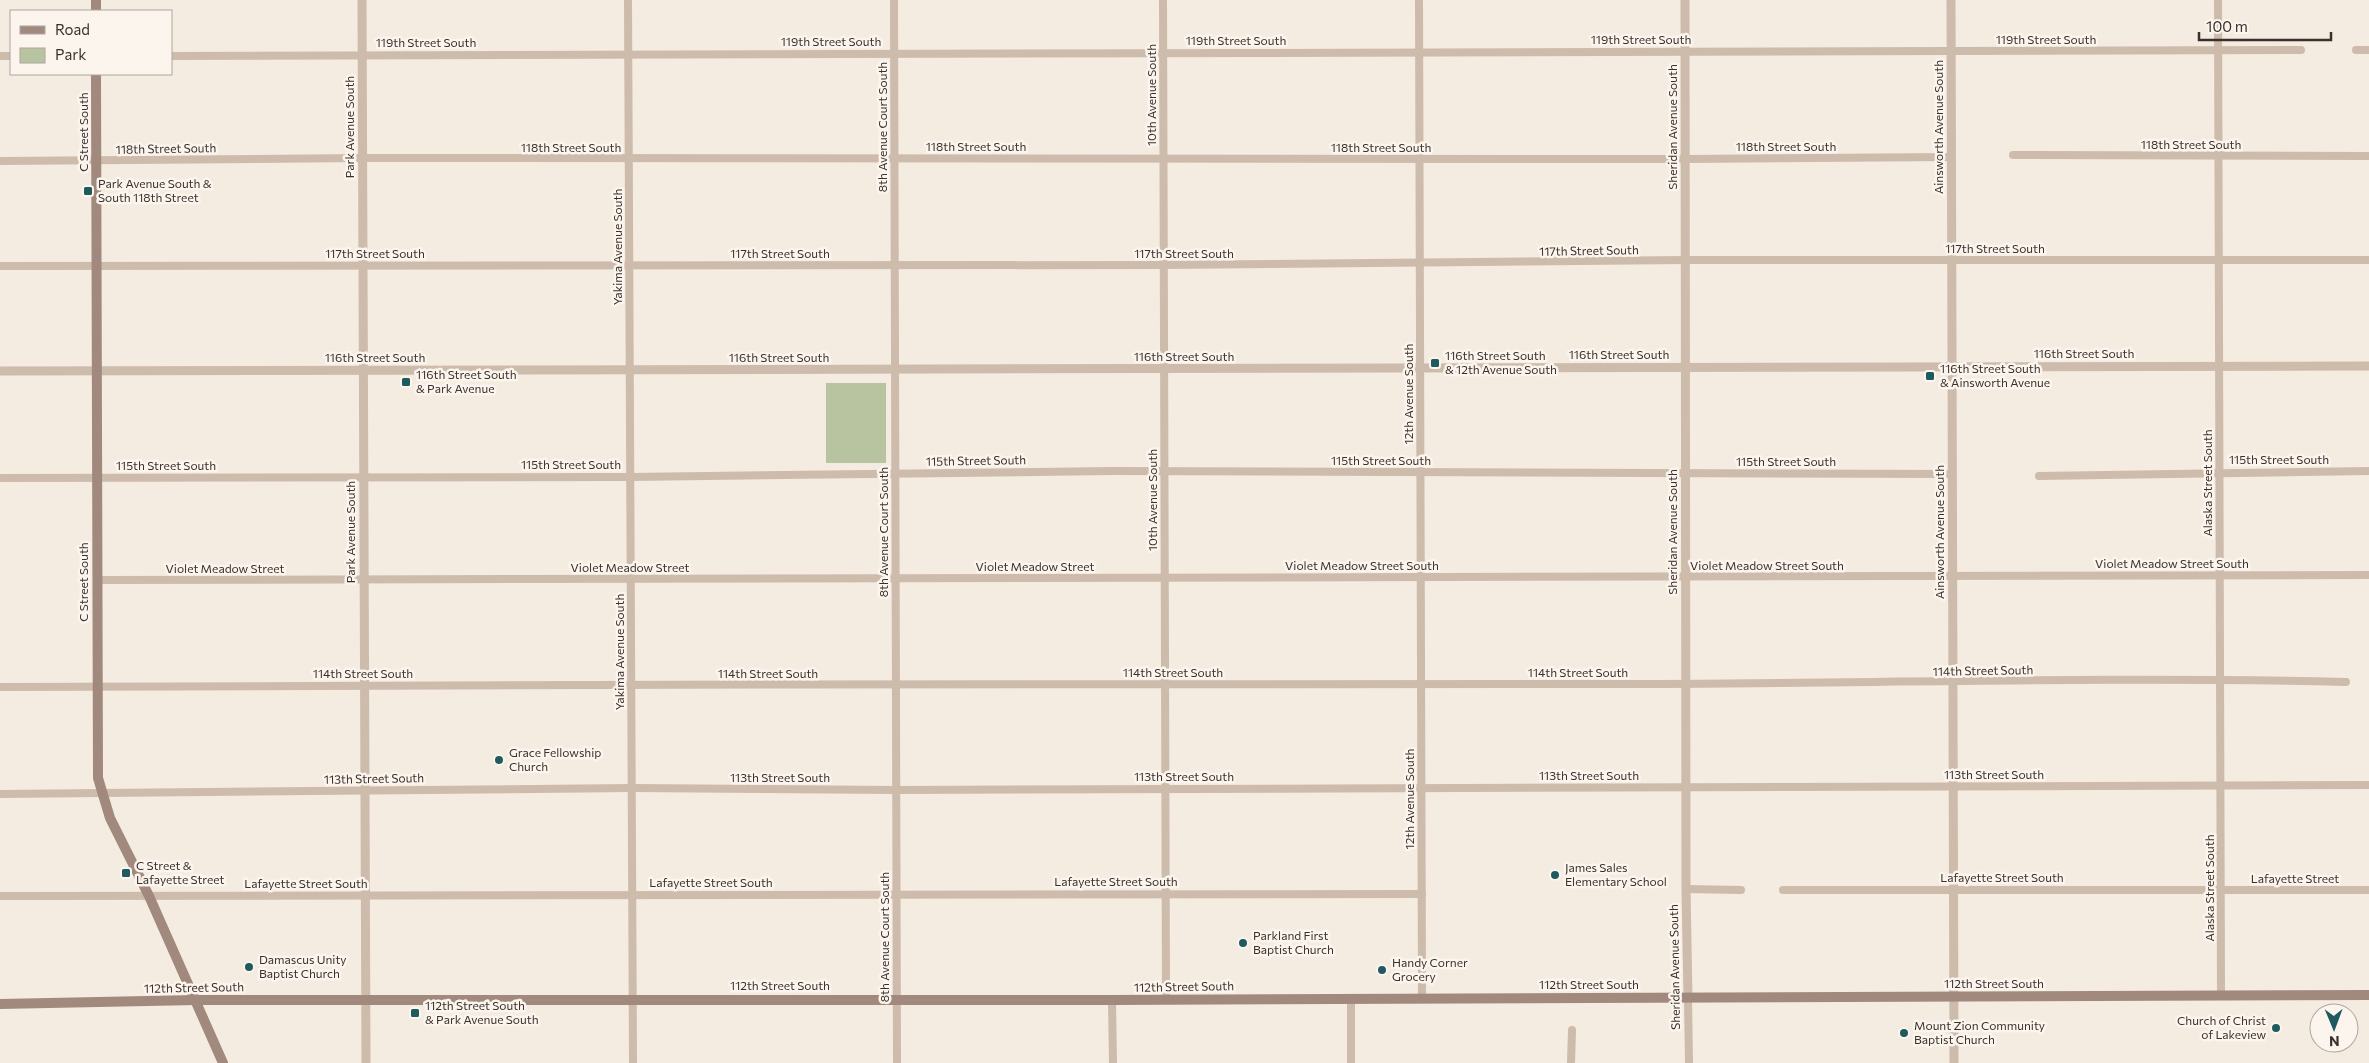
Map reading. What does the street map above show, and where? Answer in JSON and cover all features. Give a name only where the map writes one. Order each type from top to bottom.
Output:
[{"type":"main road","name":"C Street South","points":[[96,75],[98,778],[110,818],[149,896],[223,1063]]},
{"type":"main road","name":"112th Street South","points":[[0,1004],[196,1000],[1112,1000],[1422,997],[1688,998],[2369,995]]},
{"type":"street","name":"Park Avenue South","points":[[362,0],[366,1063]]},
{"type":"street","name":"Yakima Avenue South","points":[[628,0],[633,1063]]},
{"type":"street","name":"8th Avenue Court South","points":[[894,0],[897,1063]]},
{"type":"street","name":"10th Avenue South","points":[[1163,0],[1166,999]]},
{"type":"street","name":"12th Avenue South","points":[[1419,0],[1422,997]]},
{"type":"street","name":"Sheridan Avenue South","points":[[1684,0],[1686,159],[1686,890],[1689,1063]]},
{"type":"street","name":"Ainsworth Avenue South","points":[[1951,0],[1954,1063]]},
{"type":"street","name":"Alaska Street South","points":[[2218,0],[2221,995]]},
{"type":"street","name":"119th Street South","points":[[172,56],[2301,50]]},
{"type":"street","points":[[2356,50],[2369,50]]},
{"type":"street","name":"118th Street South","points":[[2013,155],[2369,156]]},
{"type":"street","name":"118th Street South","points":[[0,161],[362,158],[1686,159],[1951,157]]},
{"type":"street","name":"117th Street South","points":[[0,266],[895,266],[1420,264],[1685,260],[2369,260]]},
{"type":"street","name":"116th Street South","points":[[0,371],[2369,366]]},
{"type":"street","name":"115th Street South","points":[[2039,476],[2220,471],[2369,471]]},
{"type":"street","name":"115th Street South","points":[[0,478],[630,477],[1164,472],[1952,474]]},
{"type":"street","name":"Violet Meadow Street South","points":[[1164,577],[2369,575]]},
{"type":"street","name":"Violet Meadow Street","points":[[97,580],[1164,577]]},
{"type":"street","name":"114th Street South","points":[[0,687],[1686,684],[2220,679],[2346,682]]},
{"type":"street","name":"113th Street South","points":[[0,794],[632,788],[896,790],[2369,785]]},
{"type":"street","points":[[1686,890],[1741,890]]},
{"type":"street","name":"Lafayette Street South","points":[[1783,890],[2221,890]]},
{"type":"street","name":"Lafayette Street","points":[[2221,890],[2369,890]]},
{"type":"street","name":"Lafayette Street South","points":[[0,896],[1422,894]]},
{"type":"street","points":[[1351,998],[1351,1063]]},
{"type":"street","points":[[1112,1000],[1113,1063]]},
{"type":"street","points":[[1571,1063],[1572,1030]]},
{"type":"green space","points":[[826,383],[886,383],[886,463],[826,463]]},
{"type":"place","name":"Park Avenue South & South 118th Street","points":[[88,191]]},
{"type":"place","name":"116th Street South & 12th Avenue South","points":[[1435,363]]},
{"type":"place","name":"116th Street South & Ainsworth Avenue","points":[[1930,376]]},
{"type":"place","name":"116th Street South & Park Avenue","points":[[406,382]]},
{"type":"place","name":"Grace Fellowship Church","points":[[499,760]]},
{"type":"place","name":"C Street & Lafayette Street","points":[[126,873]]},
{"type":"place","name":"James Sales Elementary School","points":[[1555,875]]},
{"type":"place","name":"Parkland First Baptist Church","points":[[1243,943]]},
{"type":"place","name":"Damascus Unity Baptist Church","points":[[249,967]]},
{"type":"place","name":"Handy Corner Grocery","points":[[1382,970]]},
{"type":"place","name":"112th Street South & Park Avenue South","points":[[415,1013]]},
{"type":"place","name":"Church of Christ of Lakeview","points":[[2276,1028]]},
{"type":"place","name":"Mount Zion Community Baptist Church","points":[[1904,1033]]}]
